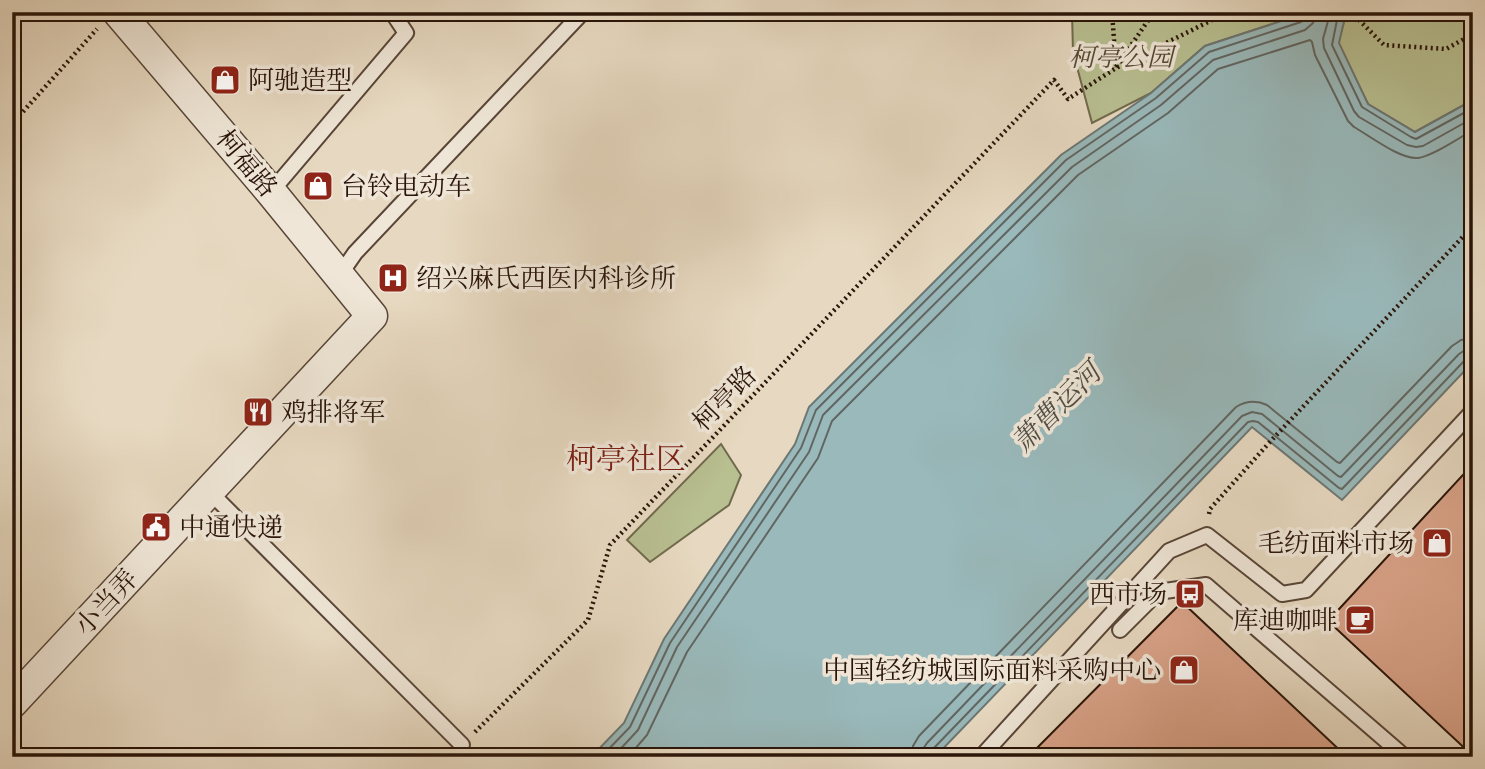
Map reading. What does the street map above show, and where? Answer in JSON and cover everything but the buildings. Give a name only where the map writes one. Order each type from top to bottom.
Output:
[{"type":"street","name":"柯福路","points":[[110,17],[271,191],[372,316]]},
{"type":"street","name":"小当弄","points":[[12,703],[372,316]]},
{"type":"lane","points":[[271,191],[405,33],[392,12]]},
{"type":"lane","points":[[339,276],[355,253],[583,12]]},
{"type":"lane","points":[[981,757],[1168,551],[1207,535],[1282,594],[1306,590],[1473,411]]},
{"type":"lane","points":[[209,491],[461,745]]},
{"type":"lane","points":[[1120,630],[1158,592],[1206,585],[1405,757]]},
{"type":"path","points":[[1112,12],[1116,68]]},
{"type":"path","points":[[1116,68],[1154,12]]},
{"type":"path","points":[[1116,68],[1228,12]]},
{"type":"path","points":[[1351,12],[1384,45],[1446,49],[1473,34]]},
{"type":"path","points":[[12,124],[110,17]]},
{"type":"path","name":"柯亭路","points":[[461,745],[588,620],[610,545],[1054,80],[1068,99],[1116,68]]},
{"type":"path","points":[[1207,535],[1210,509],[1473,226]]},
{"type":"green space","name":"柯亭公园","points":[[1072,12],[1309,12],[1205,46],[1151,93],[1092,123],[1073,52]]},
{"type":"green space","points":[[1340,12],[1473,12],[1473,100],[1415,132],[1368,104],[1338,43],[1345,18]]},
{"type":"green space","points":[[721,444],[741,475],[729,505],[650,562],[627,540]]},
{"type":"water","name":"萧曹运河","points":[[1309,12],[1340,12],[1345,17],[1339,43],[1368,104],[1415,132],[1473,100],[1473,362],[1342,500],[1252,427],[935,757],[591,757],[624,723],[664,639],[795,444],[809,407],[1061,155],[1151,93],[1205,46]]},
{"type":"place","name":"阿驰造型","points":[[225,80]]},
{"type":"place","name":"台铃电动车","points":[[318,186]]},
{"type":"place","name":"绍兴麻氏西医内科诊所","points":[[393,278]]},
{"type":"place","name":"鸡排将军","points":[[258,412]]},
{"type":"place","name":"中通快递","points":[[156,527]]},
{"type":"place","name":"毛纺面料市场","points":[[1437,543]]},
{"type":"place","name":"西市场","points":[[1190,594]]},
{"type":"place","name":"库迪咖啡","points":[[1360,620]]},
{"type":"place","name":"中国轻纺城国际面料采购中心","points":[[1184,670]]},
{"type":"district","name":"柯亭社区","points":[[626,459]]}]
